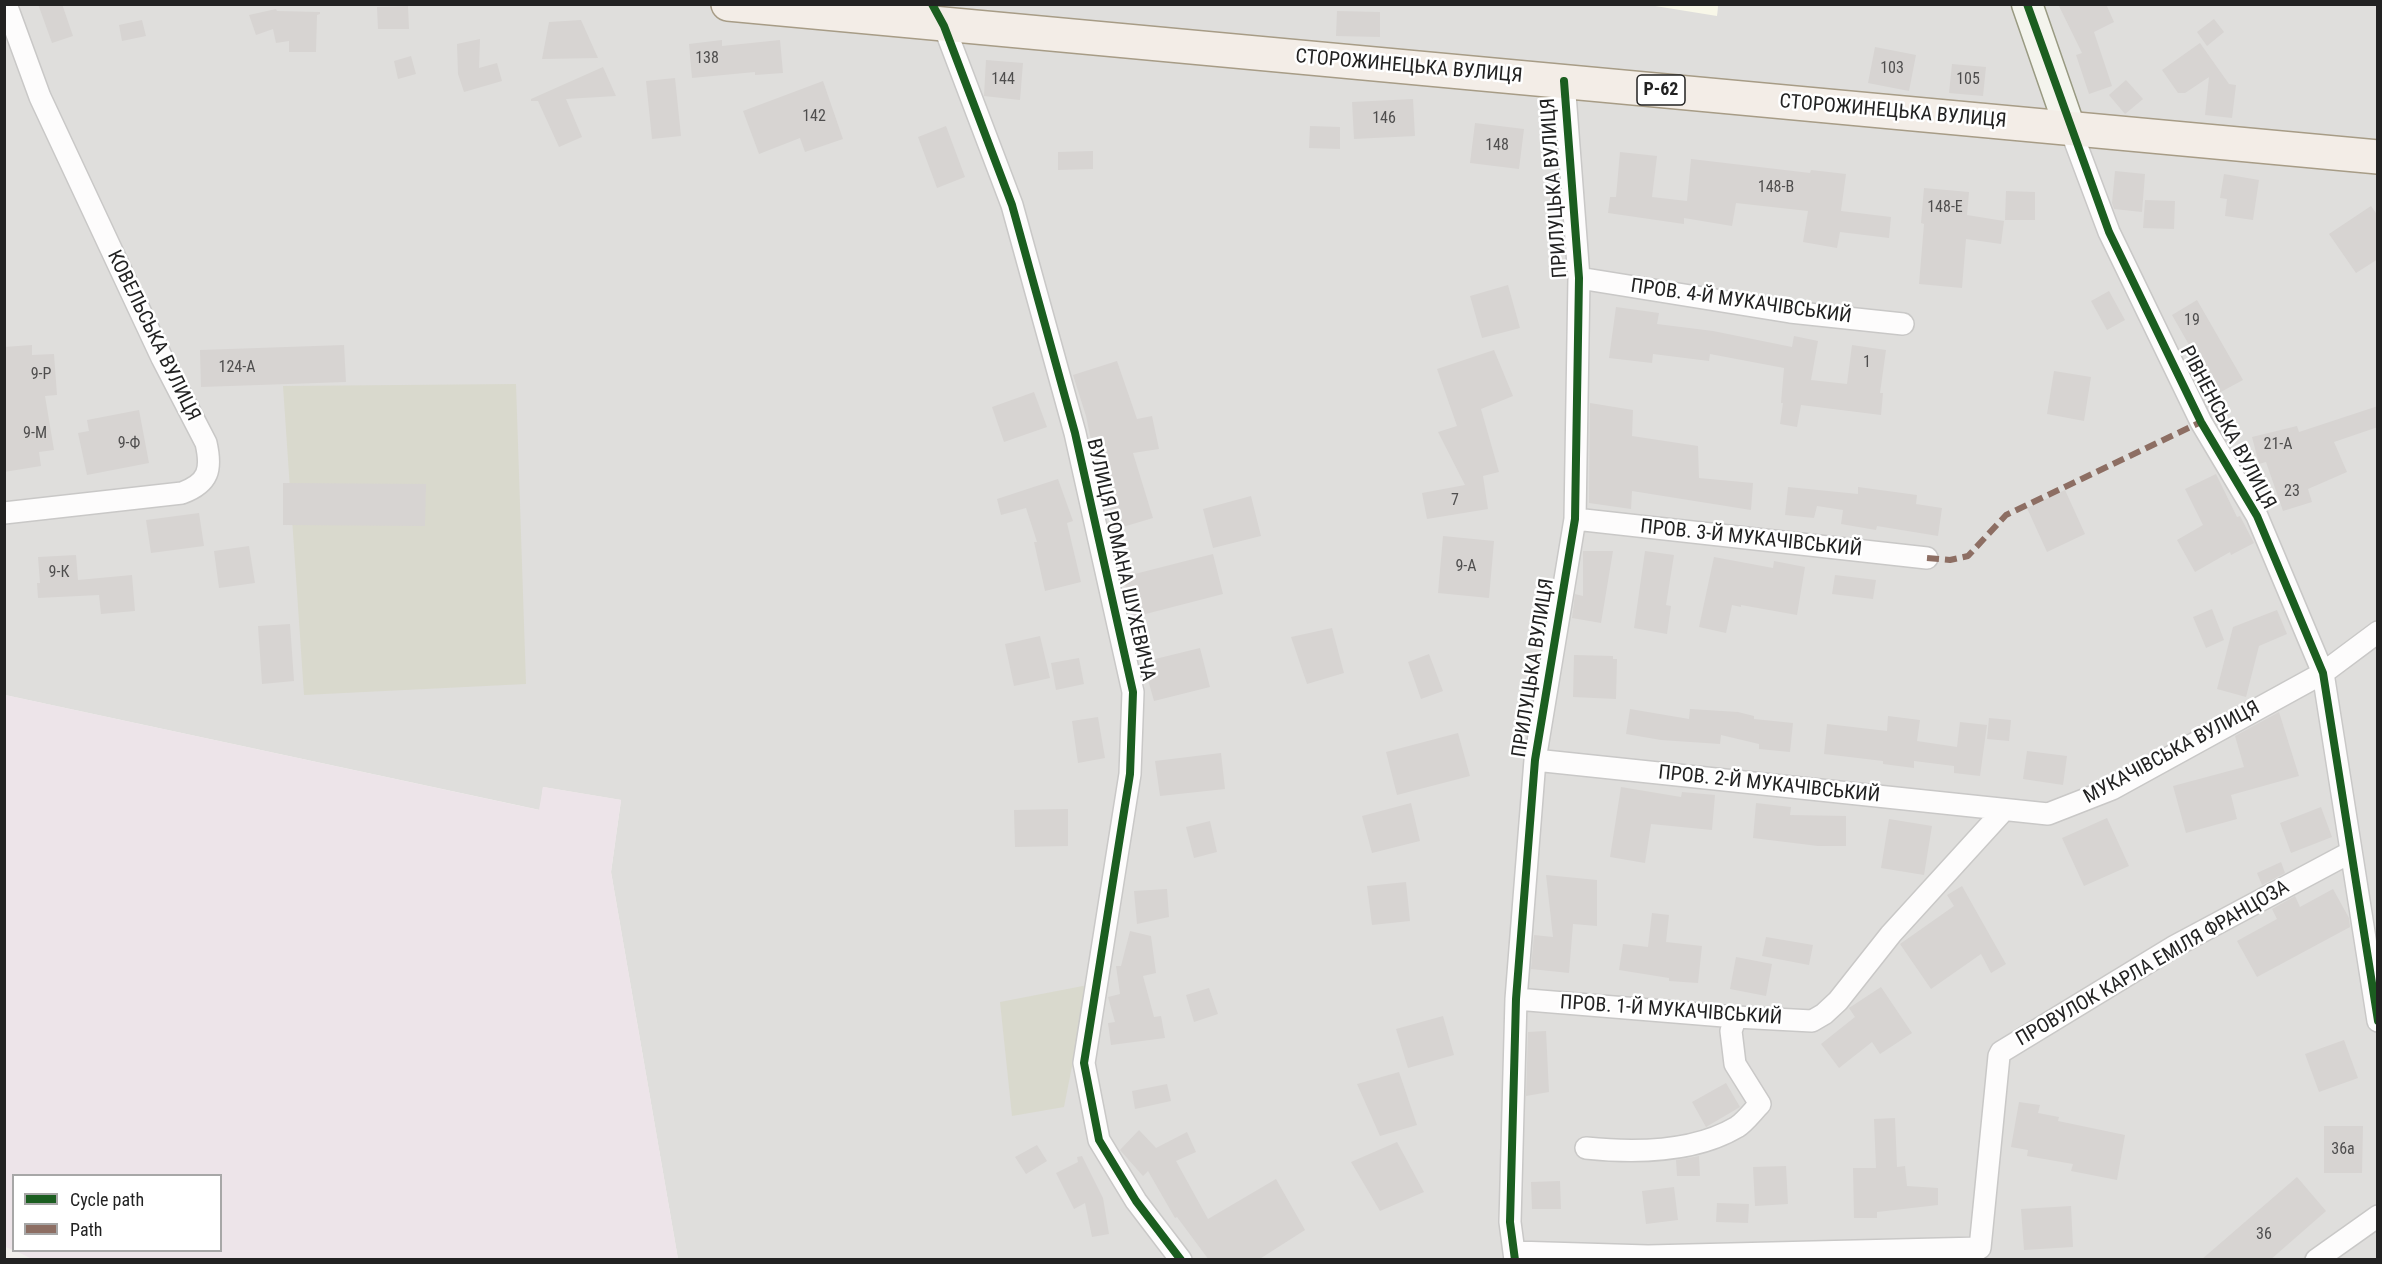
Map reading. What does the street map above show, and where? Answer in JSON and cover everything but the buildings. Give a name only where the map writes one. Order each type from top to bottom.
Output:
[{"type":"main road","name":"СТОРОЖИНЕЦЬКА ВУЛИЦЯ","points":[[728,4],[938,15],[1564,81],[2378,157]]},
{"type":"street","name":"КОВЕЛЬСЬКА ВУЛИЦЯ","points":[[4,513],[182,492],[198,487],[205,478],[209,458],[206,443],[162,358],[40,97],[6,4]]},
{"type":"street","name":"РІВНЕНСЬКА ВУЛИЦЯ","points":[[2027,4],[2109,232],[2201,422],[2257,516],[2323,673],[2378,1021]]},
{"type":"street","name":"ВУЛИЦЯ РОМАНА ШУХЕВИЧА","points":[[938,15],[1012,205],[1075,433],[1133,692],[1130,774],[1084,1063],[1099,1140],[1136,1201],[1181,1260]]},
{"type":"street","name":"ПРИЛУЦЬКА ВУЛИЦЯ","points":[[1515,1256],[1510,1222],[1516,999],[1535,760],[1575,519],[1579,278],[1564,81]]},
{"type":"street","name":"ПРОВ. 4-Й МУКАЧІВСЬКИЙ","points":[[1579,278],[1790,312],[1903,324]]},
{"type":"street","name":"ПРОВ. 3-Й МУКАЧІВСЬКИЙ","points":[[1575,519],[1928,558]]},
{"type":"street","name":"МУКАЧІВСЬКА ВУЛИЦЯ","points":[[2004,810],[2048,814],[2112,789],[2323,673],[2378,632]]},
{"type":"street","name":"ПРОВ. 2-Й МУКАЧІВСЬКИЙ","points":[[1535,760],[2004,810]]},
{"type":"street","name":"ПРОВ. 1-Й МУКАЧІВСЬКИЙ","points":[[1516,999],[1812,1021],[1838,1001],[1892,934],[2004,810]]},
{"type":"street","name":"ПРОВУЛОК КАРЛА ЕМІЛЯ ФРАНЦОЗА","points":[[1515,1256],[1648,1256],[1980,1248],[2001,1052],[2175,946],[2351,852]]},
{"type":"street","points":[[1586,1148],[1624,1152],[1676,1148],[1714,1137],[1738,1126],[1760,1104],[1736,1064],[1731,1031],[1736,1017]]},
{"type":"street","points":[[2316,1260],[2378,1216]]},
{"type":"shaded area","points":[[1649,4],[1717,15],[1718,4],[2377,5],[2377,1259],[678,1259],[611,872],[621,800],[543,787],[540,810],[5,695],[5,5]]},
{"type":"shaded area","points":[[1649,5],[1718,5],[1717,16]]},
{"type":"shaded area","points":[[516,384],[526,684],[304,695],[283,386]]},
{"type":"shaded area","points":[[5,695],[539,810],[543,787],[621,800],[611,872],[678,1259],[34,1260],[18,1252],[222,1252],[222,1174],[12,1174],[12,1249],[5,1247]]},
{"type":"shaded area","points":[[1088,985],[1064,1107],[1012,1116],[1000,1002]]},
{"type":"marked path","points":[[1927,558],[1950,560],[1968,556],[2006,515],[2201,422]]},
{"type":"cycle path","points":[[932,4],[944,26],[1012,205],[1075,433],[1133,692],[1130,774],[1084,1063],[1099,1140],[1136,1201],[1181,1260]]},
{"type":"cycle path","points":[[2027,4],[2109,232],[2201,422],[2257,516],[2323,673],[2378,1021]]},
{"type":"cycle path","points":[[1515,1260],[1510,1222],[1516,999],[1535,760],[1575,519],[1579,278],[1564,81]]}]
